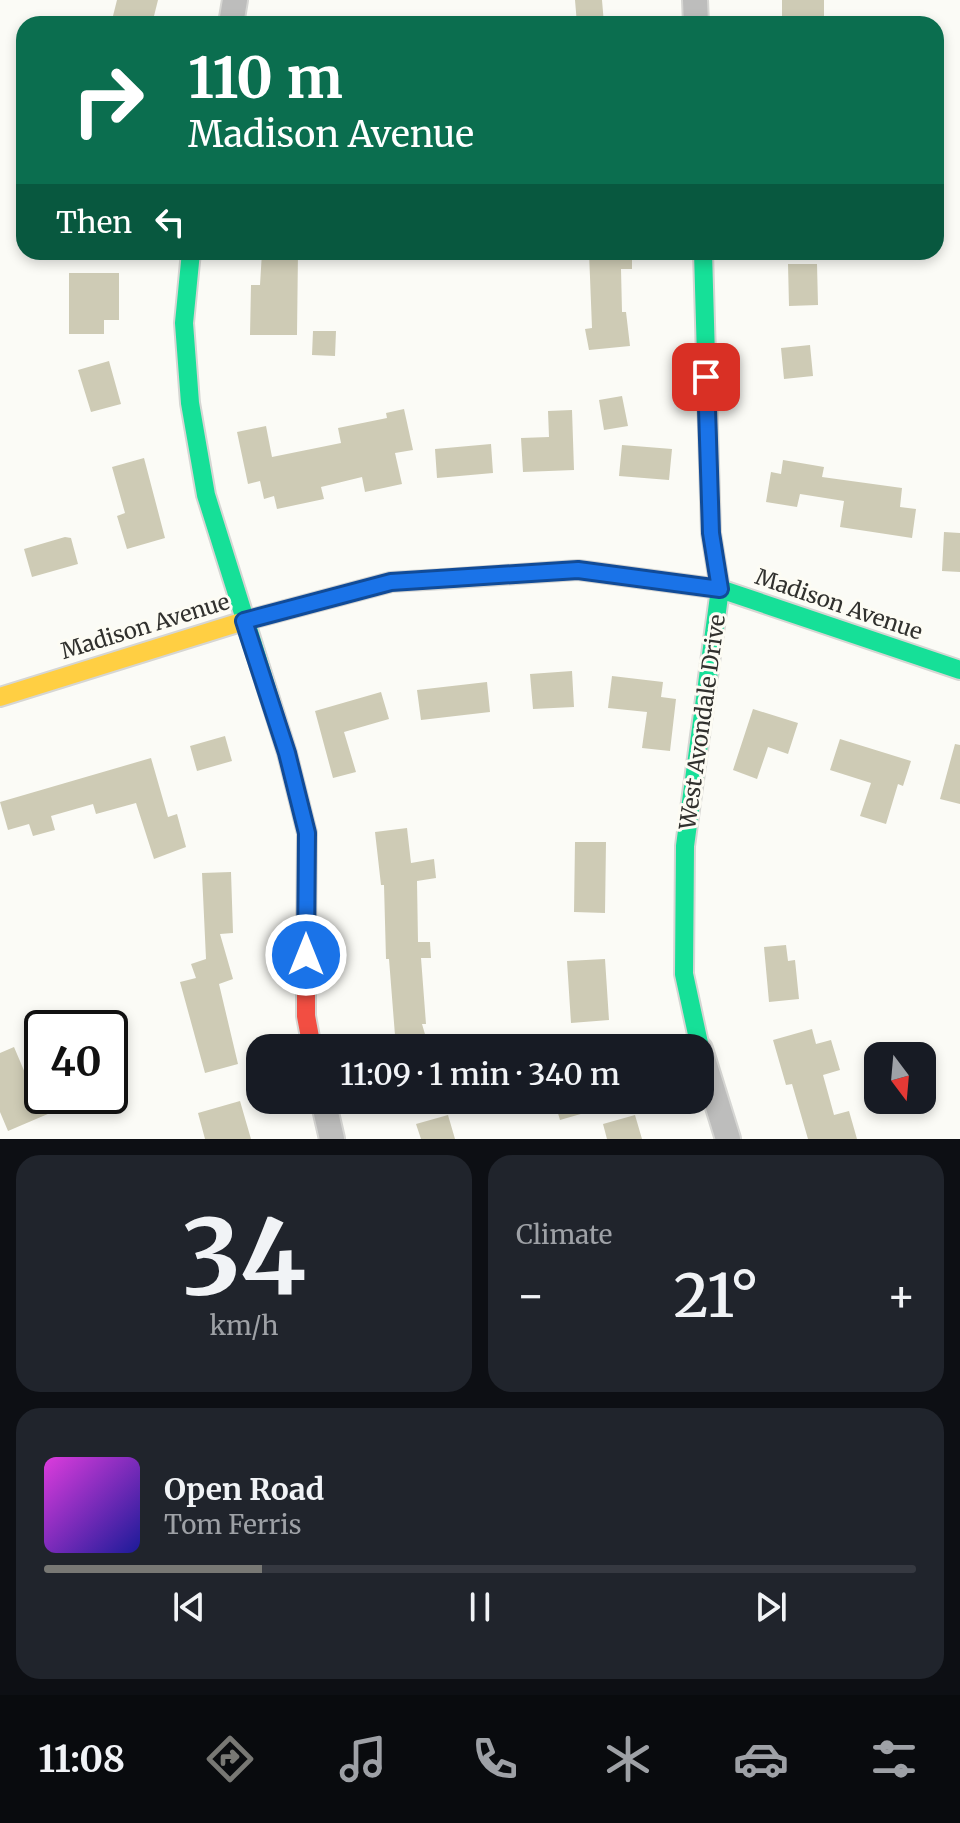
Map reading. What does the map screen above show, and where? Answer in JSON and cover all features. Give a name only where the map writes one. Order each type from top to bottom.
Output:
[{"type":"street","points":[[190,260],[184,323],[190,403],[206,495],[287,753],[307,833],[306,1016],[309,1034]]},
{"type":"street","name":"West Avondale Drive","points":[[697,1034],[684,974],[685,846],[720,589],[711,533],[703,260]]},
{"type":"street","name":"Madison Avenue","points":[[0,697],[244,621],[391,582],[578,570],[720,589],[960,670]]},
{"type":"street","name":"West Avondale Drive","points":[[714,1094],[728,1139]]},
{"type":"street","points":[[326,1114],[332,1139]]},
{"type":"building","points":[[117,0],[158,0],[154,16],[113,16]]},
{"type":"building","points":[[575,0],[602,0],[603,16],[576,16]]},
{"type":"building","points":[[782,0],[824,0],[824,16],[782,16]]},
{"type":"building","points":[[262,260],[298,260],[297,335],[250,335],[251,285],[260,285]]},
{"type":"building","points":[[589,260],[632,260],[632,269],[621,269],[622,312],[626,312],[630,346],[589,350],[585,329],[592,328]]},
{"type":"building","points":[[788,264],[817,264],[818,305],[789,306]]},
{"type":"building","points":[[69,273],[119,273],[119,320],[104,320],[104,334],[69,334]]},
{"type":"building","points":[[313,331],[336,331],[335,356],[312,355]]},
{"type":"building","points":[[810,345],[813,376],[784,379],[781,348]]},
{"type":"building","points":[[109,361],[121,404],[91,412],[78,370]]},
{"type":"building","points":[[622,396],[628,426],[604,430],[599,400]]},
{"type":"building","points":[[404,409],[413,450],[395,453],[402,484],[365,492],[362,477],[321,487],[324,499],[277,509],[274,496],[264,499],[260,481],[248,484],[237,432],[266,426],[272,457],[341,443],[338,428],[387,418],[386,413]]},
{"type":"building","points":[[572,410],[574,470],[523,472],[521,438],[549,437],[548,411]]},
{"type":"building","points":[[491,444],[493,473],[437,478],[435,449]]},
{"type":"building","points":[[622,445],[672,449],[669,480],[619,476]]},
{"type":"building","points":[[144,458],[165,538],[127,549],[117,516],[125,513],[112,467]]},
{"type":"building","points":[[783,460],[824,467],[822,477],[902,488],[900,507],[916,509],[912,538],[840,527],[844,501],[800,494],[797,507],[766,502],[771,472],[781,474]]},
{"type":"building","points":[[944,532],[960,533],[960,572],[942,571]]},
{"type":"building","points":[[71,538],[78,564],[32,577],[24,549]]},
{"type":"building","points":[[572,671],[574,707],[533,709],[530,674]]},
{"type":"building","points":[[612,676],[663,682],[661,697],[676,699],[670,751],[642,748],[647,712],[608,708]]},
{"type":"building","points":[[487,682],[490,712],[421,720],[417,690]]},
{"type":"building","points":[[381,692],[389,719],[344,732],[356,772],[333,778],[315,711]]},
{"type":"building","points":[[753,709],[798,723],[788,754],[768,747],[757,779],[733,770]]},
{"type":"building","points":[[225,736],[232,761],[197,771],[190,746]]},
{"type":"building","points":[[840,739],[911,761],[903,786],[898,784],[886,824],[860,816],[871,783],[830,770]]},
{"type":"building","points":[[955,744],[960,745],[960,804],[940,799]]},
{"type":"building","points":[[151,758],[168,817],[177,814],[186,847],[154,859],[136,803],[96,814],[93,804],[51,816],[55,830],[33,836],[29,824],[8,830],[0,802]]},
{"type":"building","points":[[407,828],[411,863],[434,859],[436,878],[417,881],[418,942],[430,942],[431,958],[421,958],[425,1034],[395,1034],[389,959],[386,959],[384,885],[381,885],[375,832]]},
{"type":"building","points":[[575,842],[606,842],[605,913],[574,912]]},
{"type":"building","points":[[231,872],[233,933],[220,934],[233,979],[219,984],[238,1064],[205,1073],[180,982],[196,978],[191,964],[206,959],[202,873]]},
{"type":"building","points":[[786,945],[788,961],[795,960],[799,999],[769,1002],[764,947]]},
{"type":"building","points":[[605,959],[609,1020],[571,1023],[567,961]]},
{"type":"building","points":[[812,1029],[816,1044],[831,1040],[840,1070],[823,1075],[834,1115],[849,1111],[857,1139],[808,1139],[792,1084],[786,1085],[773,1040]]},
{"type":"building","points":[[14,1047],[24,1071],[24,1114],[48,1114],[8,1131],[0,1112],[0,1053]]},
{"type":"building","points":[[240,1101],[251,1139],[205,1139],[198,1113]]},
{"type":"building","points":[[558,1114],[581,1114],[560,1120]]},
{"type":"building","points":[[448,1115],[455,1139],[421,1139],[416,1124]]},
{"type":"building","points":[[635,1115],[642,1139],[607,1139],[603,1124]]},
{"type":"traffic: fast","points":[[190,260],[184,323],[190,403],[206,495],[287,753],[307,833],[306,941]]},
{"type":"traffic: fast","points":[[697,1034],[684,974],[685,846],[720,589],[711,533],[703,260]]},
{"type":"traffic: fast","points":[[444,579],[578,570],[720,589],[960,670]]},
{"type":"traffic: slow","points":[[0,697],[244,621],[391,582],[444,579]]},
{"type":"traffic: jam","points":[[306,941],[306,1016],[309,1034]]},
{"type":"route","points":[[306,955],[307,833],[287,753],[244,621],[391,582],[578,570],[720,589],[711,533],[706,377]]}]
